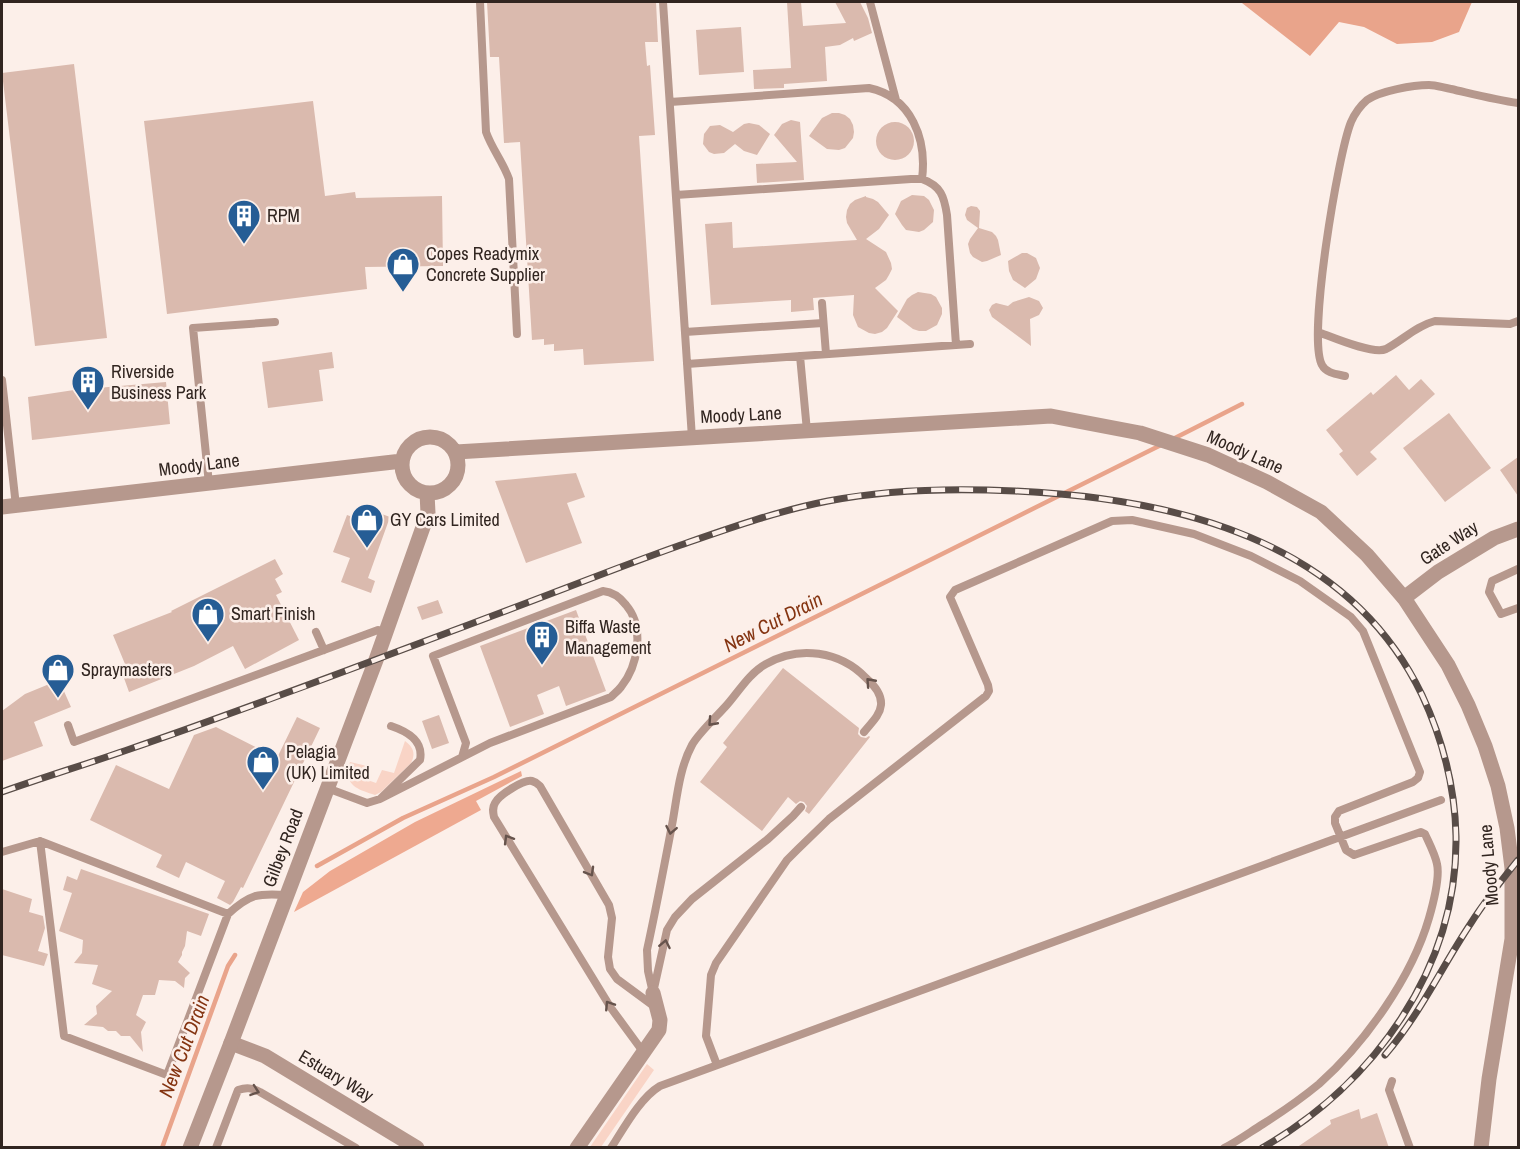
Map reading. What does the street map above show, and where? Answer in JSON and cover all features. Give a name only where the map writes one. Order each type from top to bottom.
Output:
[{"type":"street","name":"Moody Lane","points":[[456,452],[1051,416],[1140,433],[1208,454],[1267,482],[1321,512],[1367,555],[1404,598],[1448,665],[1485,746],[1498,786],[1507,828],[1512,868],[1515,939],[1489,1078],[1481,1148]]},
{"type":"street","points":[[430,436],[447,441],[456,452],[459,461],[453,482],[436,493],[421,492],[408,483],[403,474],[402,461],[410,444],[420,438],[430,436]]},
{"type":"street","name":"Moody Lane","points":[[9,507],[402,461]]},
{"type":"street","name":"Gilbey Road","points":[[190,1148],[385,633],[428,513],[427,493]]},
{"type":"street","name":"Gate Way","points":[[1404,598],[1438,572],[1494,537],[1518,530]]},
{"type":"street","points":[[577,1148],[659,1030],[660,1020],[653,993]]},
{"type":"street","name":"Estuary Way","points":[[231,1043],[265,1056],[417,1148]]},
{"type":"lane","points":[[480,2],[486,132],[509,179],[518,334]]},
{"type":"lane","points":[[663,2],[692,438]]},
{"type":"lane","points":[[870,2],[896,100]]},
{"type":"lane","points":[[1345,376],[1332,374],[1322,367],[1319,358],[1318,332],[1324,258],[1343,150],[1351,122],[1358,108],[1369,99],[1394,89],[1430,85],[1508,102],[1518,102]]},
{"type":"lane","points":[[670,102],[869,88],[882,91],[896,100],[909,113],[918,131],[924,169],[922,179]]},
{"type":"lane","points":[[676,195],[911,178],[930,182],[940,190],[945,201],[956,345]]},
{"type":"lane","points":[[822,303],[826,354]]},
{"type":"lane","points":[[1318,332],[1374,351],[1384,350],[1424,324],[1435,321],[1510,324],[1518,321]]},
{"type":"lane","points":[[209,484],[193,328],[274,322]]},
{"type":"lane","points":[[685,332],[823,323]]},
{"type":"lane","points":[[687,364],[970,344]]},
{"type":"lane","points":[[800,356],[807,431]]},
{"type":"lane","points":[[2,380],[9,507]]},
{"type":"lane","points":[[717,1065],[706,1036],[711,975],[716,963],[787,860],[829,819],[986,696],[989,691],[950,597],[956,590],[1112,521],[1132,520],[1194,534],[1251,556],[1300,581],[1351,617],[1363,631],[1420,772],[1418,778],[1413,782],[1339,811],[1335,817],[1335,823],[1346,850],[1354,855],[1421,832],[1425,834],[1438,865],[1435,897],[1425,931],[1410,967],[1385,1008],[1355,1046],[1319,1083],[1269,1120],[1224,1148]]},
{"type":"lane","points":[[1518,569],[1492,581],[1490,592],[1501,614],[1518,608]]},
{"type":"lane","points":[[327,788],[366,803],[381,799],[462,758],[490,743],[610,697],[621,688],[632,669],[638,648],[636,627],[630,609],[621,599],[610,592],[603,591],[434,656],[466,743],[462,758]]},
{"type":"lane","points":[[68,725],[74,742],[378,630],[385,633]]},
{"type":"lane","points":[[316,632],[324,650]]},
{"type":"lane","points":[[653,993],[648,971],[647,951],[682,772],[692,743],[750,677],[765,664],[802,653],[820,653],[840,658],[858,670],[875,687],[880,696],[881,706],[876,717],[864,732]]},
{"type":"lane","points":[[381,799],[420,760],[421,755],[414,738],[407,732],[391,726]]},
{"type":"lane","points":[[644,1053],[611,1008],[494,817],[495,801],[502,794],[527,781],[534,781],[540,786],[609,905],[612,918],[608,957],[610,969],[617,979],[657,1008]]},
{"type":"lane","points":[[610,1148],[642,1102],[652,1090],[660,1086],[1441,800]]},
{"type":"lane","points":[[653,993],[667,930],[675,917],[692,898],[768,839],[801,807]]},
{"type":"lane","points":[[40,841],[64,1036],[166,1075],[228,914],[247,899],[264,894],[286,895]]},
{"type":"lane","points":[[2,852],[40,841],[228,914]]},
{"type":"lane","points":[[1392,1081],[1389,1090],[1410,1148]]},
{"type":"lane","points":[[216,1148],[238,1090],[244,1088],[252,1088],[260,1092],[356,1148]]},
{"type":"shaded area","points":[[1238,2],[1472,2],[1459,32],[1432,42],[1397,44],[1364,27],[1339,22],[1310,56]]},
{"type":"shaded area","points":[[405,741],[413,750],[411,763],[381,792],[375,795],[353,785],[348,776],[350,762],[367,766],[362,778],[376,783],[382,770],[394,773]]},
{"type":"shaded area","points":[[521,771],[522,776],[476,801],[481,810],[294,912],[303,892],[330,871],[415,822]]},
{"type":"shaded area","points":[[647,1064],[654,1070],[601,1147],[590,1147]]},
{"type":"building","points":[[487,2],[656,2],[658,42],[645,42],[647,66],[650,65],[655,135],[639,136],[654,361],[584,365],[583,349],[554,351],[554,344],[544,345],[544,339],[532,340],[520,142],[504,143],[499,57],[490,57]]},
{"type":"building","points":[[787,2],[801,2],[803,26],[846,23],[835,2],[860,2],[872,33],[854,41],[853,38],[840,45],[825,47],[827,81],[784,84],[784,88],[754,89],[753,70],[791,68]]},
{"type":"building","points":[[741,27],[744,72],[699,75],[696,30]]},
{"type":"building","points":[[74,64],[107,338],[35,346],[2,73]]},
{"type":"building","name":"RPM","points":[[313,101],[325,196],[355,192],[356,198],[442,196],[443,266],[365,267],[367,289],[167,314],[144,121]]},
{"type":"building","points":[[832,113],[845,115],[853,125],[853,138],[845,148],[839,150],[827,149],[809,136],[822,118]]},
{"type":"building","points":[[791,120],[800,122],[804,180],[757,183],[756,164],[797,162],[774,135],[782,124]]},
{"type":"building","points":[[895,122],[908,128],[914,141],[908,154],[895,160],[882,154],[876,141],[882,128]]},
{"type":"building","points":[[749,123],[759,125],[770,134],[757,155],[744,151],[735,144],[724,153],[714,154],[709,152],[703,144],[704,134],[710,126],[720,125],[733,132]]},
{"type":"building","points":[[912,195],[924,196],[934,210],[933,222],[919,232],[906,230],[895,214],[901,201]]},
{"type":"building","points":[[866,196],[878,202],[889,215],[879,229],[866,239],[886,252],[891,263],[892,269],[886,280],[875,288],[898,311],[882,332],[869,333],[858,327],[853,315],[854,295],[813,298],[814,310],[791,312],[791,300],[711,305],[705,224],[732,222],[733,248],[857,240],[847,223],[847,210],[855,200]]},
{"type":"building","points":[[977,207],[980,211],[979,228],[992,232],[996,236],[1001,255],[982,262],[970,253],[968,244],[978,228],[967,220],[965,215],[967,208]]},
{"type":"building","points":[[1022,253],[1036,258],[1040,268],[1036,279],[1025,288],[1013,280],[1008,261]]},
{"type":"building","points":[[918,292],[936,297],[942,308],[937,325],[926,331],[913,329],[897,317],[907,299]]},
{"type":"building","points":[[1029,297],[1039,301],[1043,308],[1039,315],[1030,319],[1031,346],[992,317],[989,310],[996,303],[1008,306]]},
{"type":"building","points":[[332,352],[334,368],[319,370],[323,401],[268,408],[262,362]]},
{"type":"building","points":[[1396,375],[1409,390],[1421,379],[1435,394],[1370,452],[1377,459],[1357,476],[1339,454],[1343,451],[1326,430],[1371,392],[1373,395]]},
{"type":"building","points":[[166,382],[170,424],[32,440],[28,397],[74,390]]},
{"type":"building","points":[[1449,413],[1491,468],[1445,502],[1403,448]]},
{"type":"building","points":[[1518,457],[1518,496],[1500,470]]},
{"type":"building","points":[[576,473],[585,497],[567,503],[582,543],[526,563],[495,481]]},
{"type":"building","points":[[368,509],[390,517],[368,578],[375,581],[371,593],[341,582],[350,558],[333,552],[347,515],[364,521]]},
{"type":"building","points":[[275,559],[283,574],[275,579],[282,592],[276,595],[299,640],[245,669],[233,646],[194,666],[129,692],[120,667],[125,664],[113,635],[172,612]]},
{"type":"building","points":[[438,600],[443,613],[422,620],[417,607]]},
{"type":"building","name":"Biffa Waste Management","points":[[576,610],[606,691],[566,706],[559,686],[537,695],[544,714],[510,727],[480,646]]},
{"type":"building","points":[[783,668],[859,728],[858,734],[861,737],[870,737],[809,814],[805,811],[807,806],[804,802],[800,801],[796,804],[788,797],[762,831],[700,782],[727,747],[723,743]]},
{"type":"building","points":[[59,680],[71,707],[34,722],[43,746],[2,761],[2,711],[25,694]]},
{"type":"building","points":[[439,715],[449,743],[432,749],[422,721]]},
{"type":"building","points":[[297,717],[320,728],[243,888],[241,887],[230,905],[217,898],[225,881],[186,862],[179,878],[156,867],[162,855],[90,820],[116,765],[169,789],[194,735],[216,727],[277,758]]},
{"type":"building","points":[[81,869],[209,914],[201,936],[187,931],[185,946],[178,962],[190,973],[185,978],[184,988],[175,981],[159,980],[155,995],[143,995],[136,1015],[146,1022],[141,1032],[143,1052],[130,1036],[121,1036],[116,1031],[108,1031],[103,1027],[84,1025],[97,1014],[96,1006],[112,991],[92,984],[98,965],[74,963],[82,953],[83,940],[59,931],[72,893],[63,890],[67,876],[77,880]]},
{"type":"building","points":[[2,889],[32,899],[29,912],[43,916],[45,928],[38,951],[48,954],[44,966],[2,955]]},
{"type":"building","points":[[1359,1109],[1361,1119],[1377,1113],[1389,1148],[1296,1148],[1331,1124],[1330,1120]]},
{"type":"waterway","name":"New Cut Drain","points":[[1173,439],[1242,404]]},
{"type":"waterway","name":"New Cut Drain","points":[[317,866],[403,818],[494,777],[1163,444]]},
{"type":"waterway","name":"New Cut Drain","points":[[162,1148],[228,966],[235,955]]},
{"type":"railway","points":[[2,792],[267,700],[678,546],[809,505],[851,497],[898,492],[991,490],[1075,495],[1135,504],[1193,517],[1250,537],[1302,564],[1349,598],[1389,642],[1422,695],[1436,728],[1453,799],[1456,836],[1453,885],[1442,931],[1425,976],[1402,1018],[1373,1056],[1340,1091],[1303,1122],[1262,1148]]},
{"type":"railway","points":[[1385,1055],[1420,1007],[1476,915],[1518,860]]},
{"type":"place","name":"RPM","points":[[244,245]]},
{"type":"place","name":"Copes Readymix Concrete Supplier","points":[[403,293]]},
{"type":"place","name":"Riverside Business Park","points":[[88,411]]},
{"type":"place","name":"GY Cars Limited","points":[[367,549]]},
{"type":"place","name":"Smart Finish","points":[[208,643]]},
{"type":"place","name":"Biffa Waste Management","points":[[542,666]]},
{"type":"place","name":"Spraymasters","points":[[58,699]]},
{"type":"place","name":"Pelagia (UK) Limited","points":[[263,791]]}]
